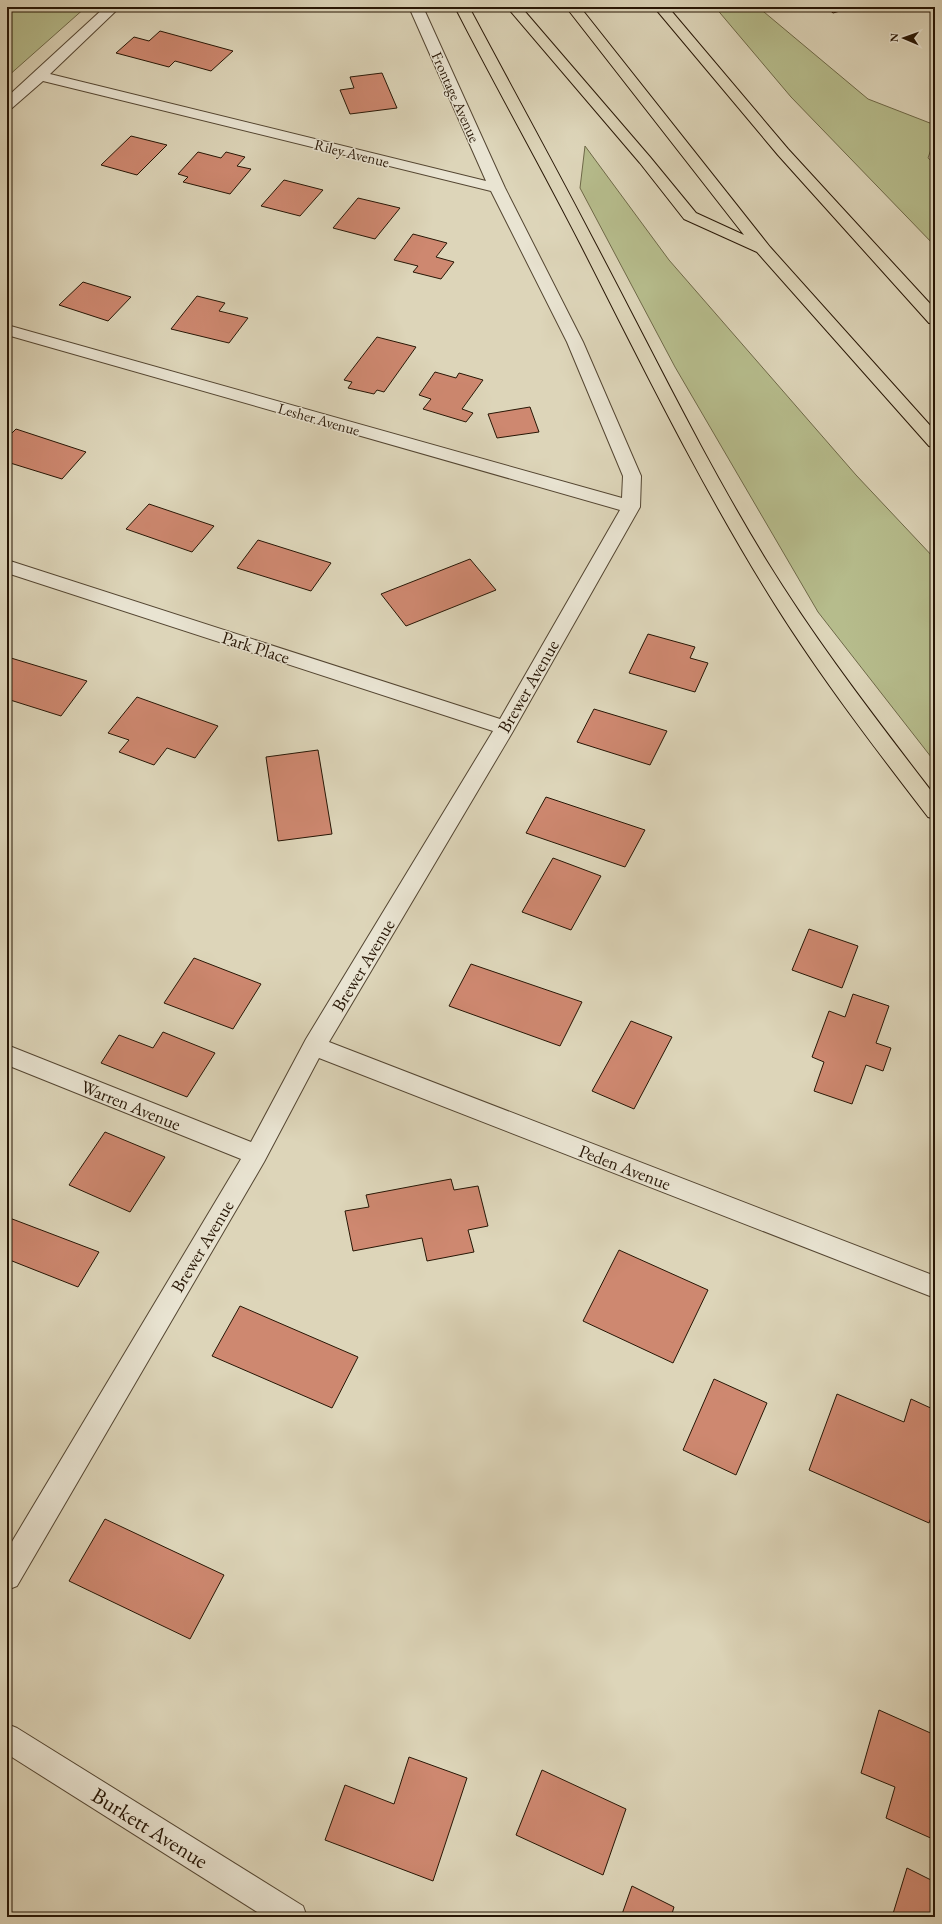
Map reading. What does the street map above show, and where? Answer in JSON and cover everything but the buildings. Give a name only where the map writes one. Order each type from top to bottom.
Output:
[{"type":"highway","points":[[462,7],[562,192],[700,459],[732,516],[783,602],[832,674],[935,811]]},
{"type":"highway","points":[[514,7],[645,160],[690,216],[764,250]]},
{"type":"highway","points":[[573,7],[764,250],[935,442]]},
{"type":"highway","points":[[661,7],[783,152],[935,319]]},
{"type":"street","points":[[7,105],[40,76],[112,7]]},
{"type":"street","name":"Frontage Avenue","points":[[416,7],[497,188]]},
{"type":"street","name":"Riley Avenue","points":[[40,76],[497,188]]},
{"type":"street","name":"Brewer Avenue","points":[[7,1576],[256,1155],[314,1046],[504,728],[631,508],[632,476],[575,342],[497,188]]},
{"type":"street","name":"Lesher Avenue","points":[[7,330],[631,508]]},
{"type":"street","name":"Park Place","points":[[7,566],[504,728]]},
{"type":"street","name":"Peden Avenue","points":[[314,1046],[935,1287]]},
{"type":"street","name":"Warren Avenue","points":[[7,1055],[256,1155]]},
{"type":"street","name":"Burkett Avenue","points":[[7,1738],[292,1917]]},
{"type":"green space","points":[[7,7],[86,7],[7,77]]},
{"type":"green space","points":[[715,7],[758,7],[868,99],[935,125],[935,138],[928,158],[935,164],[935,246],[791,97]]},
{"type":"green space","points":[[585,146],[669,260],[856,475],[935,559],[935,762],[818,612],[675,367],[580,188]]}]
